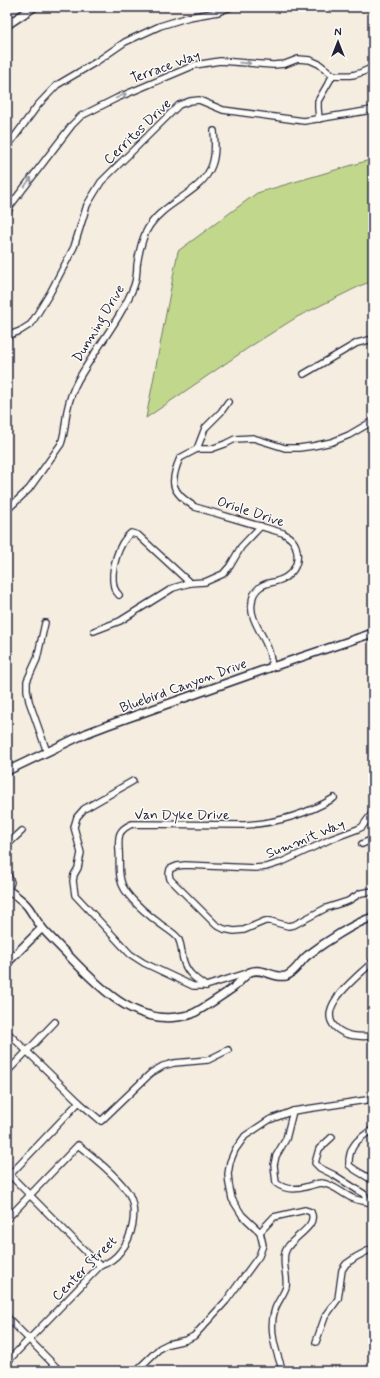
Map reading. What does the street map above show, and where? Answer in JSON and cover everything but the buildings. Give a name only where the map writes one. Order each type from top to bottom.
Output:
[{"type":"street","points":[[7,25],[34,7]]},
{"type":"street","points":[[7,146],[38,104],[57,85],[96,62],[125,42],[160,26],[189,17],[218,12],[231,7]]},
{"type":"street","name":"Terrace Way","points":[[7,215],[10,206],[72,125],[81,116],[140,87],[196,65],[220,61],[273,65],[284,64],[298,59],[310,60],[319,64],[333,75]]},
{"type":"street","points":[[319,119],[318,101],[333,75],[350,76],[361,73],[373,67]]},
{"type":"street","name":"Cerritos Drive","points":[[7,336],[20,331],[31,324],[50,293],[74,247],[87,205],[101,182],[179,105],[190,101],[199,100],[223,110],[304,121],[373,109]]},
{"type":"street","name":"Dunning Drive","points":[[7,510],[29,489],[61,444],[64,437],[67,412],[78,381],[127,304],[135,284],[138,261],[149,225],[158,216],[201,182],[207,174],[213,164],[215,152],[214,131]]},
{"type":"street","points":[[304,374],[357,343],[373,339]]},
{"type":"street","points":[[228,402],[221,412],[205,428],[197,449],[211,449],[236,439],[253,438],[285,448],[313,446],[332,442],[349,435],[373,421]]},
{"type":"street","name":"Oriole Drive","points":[[197,449],[180,458],[174,471],[173,482],[176,492],[195,506],[283,533],[292,538],[297,548],[298,556],[296,566],[287,577],[278,581],[267,583],[259,588],[253,596],[251,605],[253,616],[268,648],[272,667]]},
{"type":"street","points":[[94,631],[120,621],[173,588],[190,583],[205,582],[223,574],[230,566],[241,547],[261,526]]},
{"type":"street","points":[[119,595],[114,588],[114,568],[116,557],[125,538],[131,534],[138,535],[190,583]]},
{"type":"street","points":[[45,623],[37,659],[27,681],[27,690],[29,701],[47,752]]},
{"type":"street","name":"Bluebird Canyon Drive","points":[[7,771],[87,733],[272,667],[373,633]]},
{"type":"street","points":[[133,781],[84,809],[77,817],[74,827],[80,853],[78,868],[74,875],[73,881],[75,895],[130,954],[144,963],[193,986],[206,986],[259,970],[279,976],[286,976],[293,972],[306,956],[354,926],[373,917]]},
{"type":"street","name":"Van Dyke Drive","points":[[206,986],[194,978],[189,972],[183,959],[181,944],[177,937],[158,923],[124,889],[120,871],[118,842],[119,834],[132,824],[257,824],[296,815],[321,806],[334,798]]},
{"type":"street","name":"Summit Way","points":[[373,812],[358,830],[331,839],[274,865],[255,868],[185,864],[170,869],[169,874],[170,879],[216,925],[224,929],[234,931],[244,930],[265,921],[288,926],[294,925],[326,908],[348,901],[361,893],[373,891]]},
{"type":"street","points":[[7,845],[22,830]]},
{"type":"street","points":[[362,844],[373,839]]},
{"type":"street","points":[[7,873],[11,882],[8,889],[27,906],[42,928],[95,983],[120,1002],[137,1011],[160,1018],[170,1018],[192,1014],[232,988],[242,980],[247,973]]},
{"type":"street","points":[[7,963],[42,928]]},
{"type":"street","points":[[373,961],[336,998],[330,1009],[329,1018],[338,1030],[346,1034],[358,1037],[373,1036]]},
{"type":"street","points":[[7,1072],[56,1022]]},
{"type":"street","points":[[7,1032],[79,1102],[101,1121],[151,1073],[163,1066],[174,1063],[208,1060],[228,1050]]},
{"type":"street","points":[[136,1371],[160,1348],[194,1336],[226,1301],[259,1256],[263,1245],[260,1232],[242,1215],[232,1199],[228,1174],[230,1162],[235,1150],[245,1136],[269,1120],[293,1111],[373,1099]]},
{"type":"street","points":[[79,1102],[8,1175],[30,1195],[100,1266]]},
{"type":"street","points":[[293,1111],[286,1139],[276,1156],[274,1165],[276,1183],[282,1188],[289,1189],[301,1188],[319,1183],[328,1184],[353,1199],[370,1202]]},
{"type":"street","points":[[373,1129],[354,1144],[350,1151],[349,1165],[373,1181]]},
{"type":"street","points":[[332,1137],[319,1149],[315,1163],[320,1168],[364,1194],[370,1202]]},
{"type":"street","name":"Center Street","points":[[7,1362],[100,1266],[111,1261],[120,1252],[128,1240],[133,1225],[133,1210],[129,1194],[117,1179],[78,1145],[30,1195]]},
{"type":"street","points":[[7,1219],[30,1195]]},
{"type":"street","points":[[260,1232],[274,1217],[305,1210],[311,1212],[312,1219],[308,1228],[288,1246],[285,1253],[286,1288],[272,1318],[273,1336],[283,1371]]},
{"type":"street","points":[[316,1342],[325,1318],[338,1299],[342,1270],[346,1264],[373,1248]]},
{"type":"street","points":[[7,1317],[60,1371]]},
{"type":"green space","points":[[373,159],[373,281],[297,317],[251,346],[146,418],[178,251],[257,193]]}]
